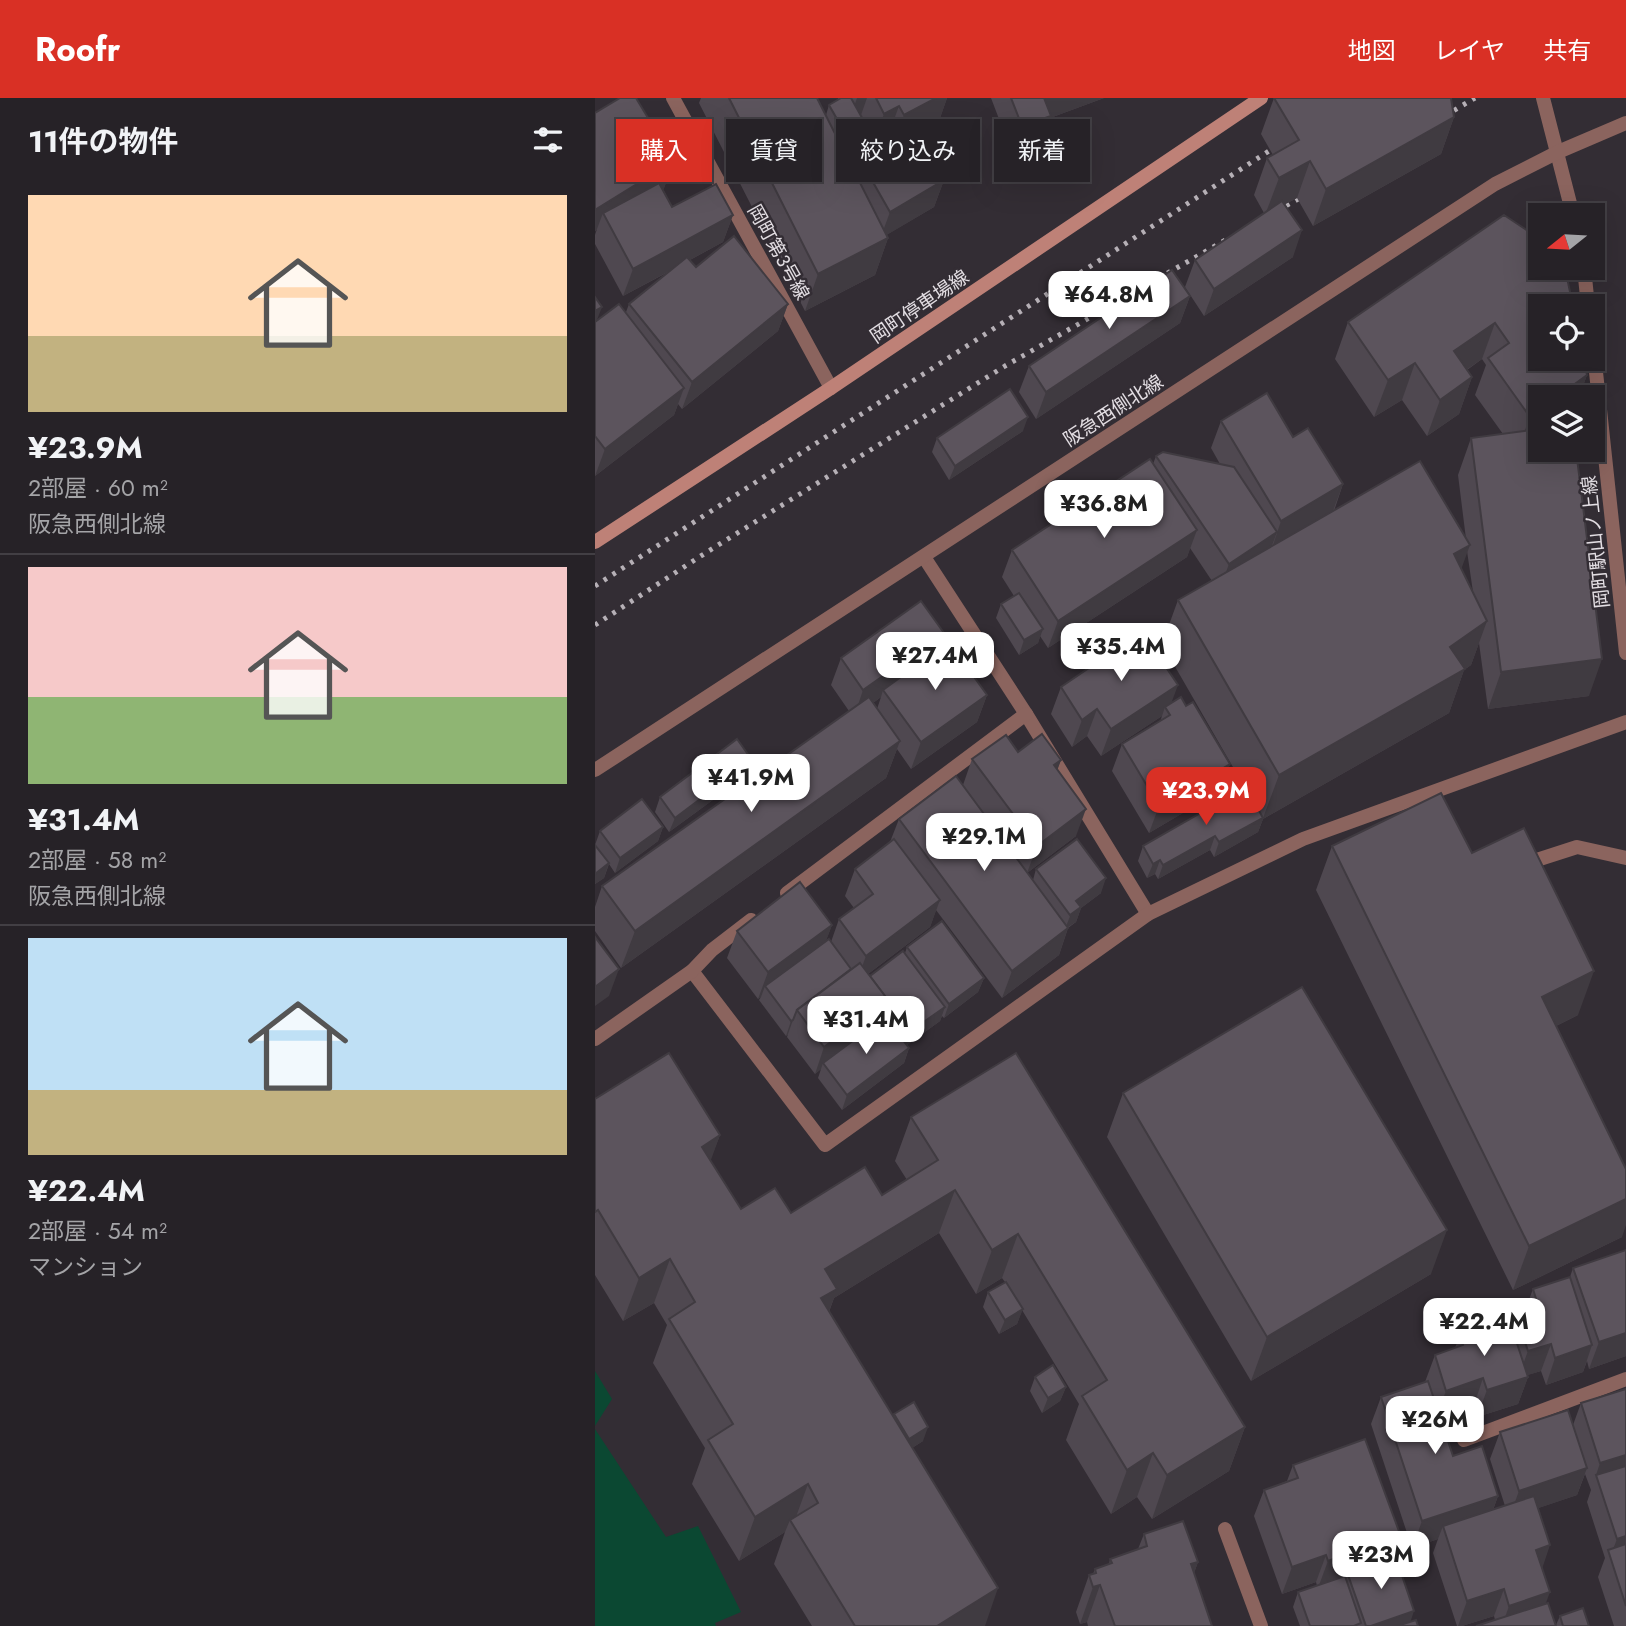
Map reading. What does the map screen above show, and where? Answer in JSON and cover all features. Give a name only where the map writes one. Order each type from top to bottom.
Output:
[{"type":"main road","name":"岡町停車場線","points":[[595,542],[831,388],[1261,98]]},
{"type":"street","name":"岡町第3号線","points":[[673,98],[831,388]]},
{"type":"street","points":[[1543,98],[1570,203]]},
{"type":"street","name":"阪急西側北線","points":[[595,770],[1495,184],[1558,152],[1626,123]]},
{"type":"street","name":"岡町駅山ノ上線","points":[[1596,371],[1626,653]]},
{"type":"street","points":[[924,557],[1026,714],[1148,914]]},
{"type":"street","points":[[595,1039],[692,971],[712,950],[1026,714]]},
{"type":"street","points":[[692,971],[825,1145],[1148,914],[1303,839],[1626,722]]},
{"type":"street","points":[[1524,864],[1577,847],[1626,858]]},
{"type":"street","points":[[1464,1440],[1626,1379]]},
{"type":"street","points":[[1224,1529],[1261,1626]]},
{"type":"green space","points":[[595,1371],[612,1399],[595,1426]]},
{"type":"green space","points":[[595,1429],[666,1537],[698,1526],[741,1612],[715,1623],[716,1626],[595,1626]]},
{"type":"building","points":[[620,98],[636,98],[649,119],[616,119],[616,182],[640,182],[595,210],[595,113]]},
{"type":"building","points":[[729,98],[817,98],[836,135],[836,182],[860,182],[888,238],[818,274],[771,182],[822,182],[822,119],[740,119]]},
{"type":"building","points":[[841,98],[851,98],[863,119],[837,119],[829,105]]},
{"type":"building","points":[[876,98],[936,98],[904,115],[899,106],[884,114]]},
{"type":"building","points":[[1011,98],[1044,98],[1051,116],[1042,119],[1019,119]]},
{"type":"building","points":[[1274,98],[1451,98],[1454,117],[1326,189],[1310,161],[1279,178],[1267,158],[1299,140]]},
{"type":"building","points":[[873,182],[941,182],[890,212]]},
{"type":"building","points":[[659,183],[672,207],[716,184],[733,215],[633,269],[603,213]]},
{"type":"building","points":[[1282,201],[1302,230],[1214,289],[1195,260]]},
{"type":"building","points":[[1504,215],[1528,231],[1528,280],[1568,280],[1570,294],[1528,294],[1528,371],[1586,371],[1587,375],[1573,385],[1528,385],[1528,414],[1488,358],[1509,343],[1495,323],[1454,351],[1472,377],[1440,400],[1415,363],[1388,380],[1348,322]]},
{"type":"building","points":[[734,236],[788,304],[692,382],[629,304],[687,257],[696,267]]},
{"type":"building","points":[[1172,270],[1190,296],[1046,392],[1029,366]]},
{"type":"building","points":[[595,297],[602,307],[595,311]]},
{"type":"building","points":[[619,304],[684,388],[605,449],[595,436],[595,322]]},
{"type":"building","points":[[1010,389],[1028,417],[955,466],[937,438]]},
{"type":"building","points":[[1267,393],[1293,437],[1308,428],[1343,484],[1281,521],[1221,421]]},
{"type":"building","points":[[1528,431],[1528,462],[1577,462],[1602,659],[1501,672],[1471,438]]},
{"type":"building","points":[[1163,452],[1234,467],[1277,532],[1229,564],[1156,456]]},
{"type":"building","points":[[1150,459],[1197,530],[1058,621],[1012,550]]},
{"type":"building","points":[[1420,461],[1470,545],[1454,554],[1487,621],[1450,647],[1465,669],[1279,775],[1178,600]]},
{"type":"building","points":[[1019,593],[1043,629],[1024,640],[1001,604]]},
{"type":"building","points":[[921,601],[944,633],[863,690],[841,658]]},
{"type":"building","points":[[1142,632],[1178,685],[1111,729],[1097,709],[1082,720],[1061,687]]},
{"type":"building","points":[[949,642],[987,695],[921,742],[883,690]]},
{"type":"building","points":[[869,697],[900,741],[635,931],[602,886]]},
{"type":"building","points":[[1181,697],[1186,706],[1193,702],[1230,764],[1159,806],[1122,744],[1170,715],[1165,707]]},
{"type":"building","points":[[1042,734],[1061,760],[1054,765],[1086,809],[1037,846],[972,759],[1006,735],[1018,752]]},
{"type":"building","points":[[737,739],[752,760],[675,818],[660,797]]},
{"type":"building","points":[[956,776],[1068,928],[1012,971],[899,819]]},
{"type":"building","points":[[1246,787],[1263,818],[1219,842],[1215,836],[1163,865],[1160,860],[1153,864],[1143,846]]},
{"type":"building","points":[[1441,793],[1472,853],[1524,828],[1594,971],[1542,997],[1626,1169],[1626,1199],[1529,1246],[1332,846]]},
{"type":"building","points":[[642,799],[663,827],[620,858],[600,831]]},
{"type":"building","points":[[894,839],[940,900],[866,956],[839,919],[873,894],[855,869]]},
{"type":"building","points":[[1077,839],[1106,878],[1076,901],[1081,907],[1070,915],[1036,869]]},
{"type":"building","points":[[595,845],[609,863],[595,874]]},
{"type":"building","points":[[800,882],[832,925],[768,972],[737,931]]},
{"type":"building","points":[[942,921],[984,978],[949,1004],[907,947]]},
{"type":"building","points":[[595,937],[619,969],[595,987]]},
{"type":"building","points":[[829,939],[851,969],[797,1010],[791,1021],[765,986]]},
{"type":"building","points":[[903,951],[945,1007],[908,1033],[886,1004],[888,1000],[870,976]]},
{"type":"building","points":[[860,963],[888,1000],[824,1047],[797,1010]]},
{"type":"building","points":[[1302,987],[1447,1230],[1267,1337],[1123,1093]]},
{"type":"building","points":[[885,1017],[909,1048],[847,1095],[823,1063]]},
{"type":"building","points":[[669,1053],[720,1135],[702,1147],[741,1209],[775,1188],[791,1213],[865,1167],[882,1195],[938,1160],[911,1117],[1016,1053],[1245,1427],[1167,1475],[1153,1453],[1127,1470],[1082,1396],[1107,1380],[1018,1234],[992,1250],[955,1190],[825,1269],[837,1289],[821,1298],[998,1588],[937,1626],[855,1626],[790,1520],[818,1503],[808,1484],[755,1517],[708,1440],[733,1424],[669,1319],[695,1302],[670,1259],[639,1278],[598,1210],[595,1212],[595,1099]]},
{"type":"building","points":[[1626,1250],[1626,1333],[1599,1342],[1573,1268]]},
{"type":"building","points":[[1570,1277],[1592,1345],[1555,1358],[1551,1344],[1528,1351],[1514,1309],[1537,1302],[1533,1289]]},
{"type":"building","points":[[1006,1282],[1023,1309],[1005,1320],[988,1292]]},
{"type":"building","points":[[1509,1319],[1528,1377],[1487,1390],[1483,1378],[1446,1391],[1435,1355],[1463,1345],[1460,1335]]},
{"type":"building","points":[[1053,1365],[1066,1387],[1048,1398],[1035,1377]]},
{"type":"building","points":[[1428,1381],[1453,1456],[1482,1446],[1498,1496],[1422,1521],[1381,1397]]},
{"type":"building","points":[[1626,1389],[1626,1455],[1600,1463],[1581,1403]]},
{"type":"building","points":[[914,1402],[928,1427],[909,1439],[894,1414]]},
{"type":"building","points":[[1568,1410],[1587,1468],[1519,1491],[1500,1432]]},
{"type":"building","points":[[1365,1439],[1400,1534],[1328,1561],[1326,1555],[1292,1567],[1264,1490],[1298,1478],[1293,1465]]},
{"type":"building","points":[[1626,1466],[1626,1536],[1617,1539],[1596,1475]]},
{"type":"building","points":[[1534,1496],[1550,1545],[1536,1550],[1550,1592],[1509,1606],[1504,1589],[1467,1601],[1443,1526]]},
{"type":"building","points":[[1183,1521],[1198,1562],[1191,1564],[1212,1626],[1115,1626],[1100,1585],[1093,1587],[1089,1575],[1096,1573],[1095,1569],[1112,1563],[1110,1559],[1147,1546],[1144,1534]]},
{"type":"building","points":[[1626,1544],[1626,1606],[1608,1550]]},
{"type":"building","points":[[1395,1555],[1414,1611],[1366,1626],[1347,1572]]},
{"type":"building","points":[[1345,1576],[1361,1623],[1354,1626],[1310,1626],[1298,1592]]},
{"type":"building","points":[[1548,1603],[1556,1626],[1476,1626]]},
{"type":"building","points":[[1583,1608],[1589,1626],[1563,1626],[1560,1616]]},
{"type":"building","points":[[1416,1620],[1418,1626],[1397,1626]]},
{"type":"railway","points":[[1436,121],[1475,98]]},
{"type":"railway","points":[[595,586],[1286,140]]},
{"type":"railway","points":[[1268,216],[1314,190]]},
{"type":"railway","points":[[595,625],[1005,366],[1229,238]]}]
